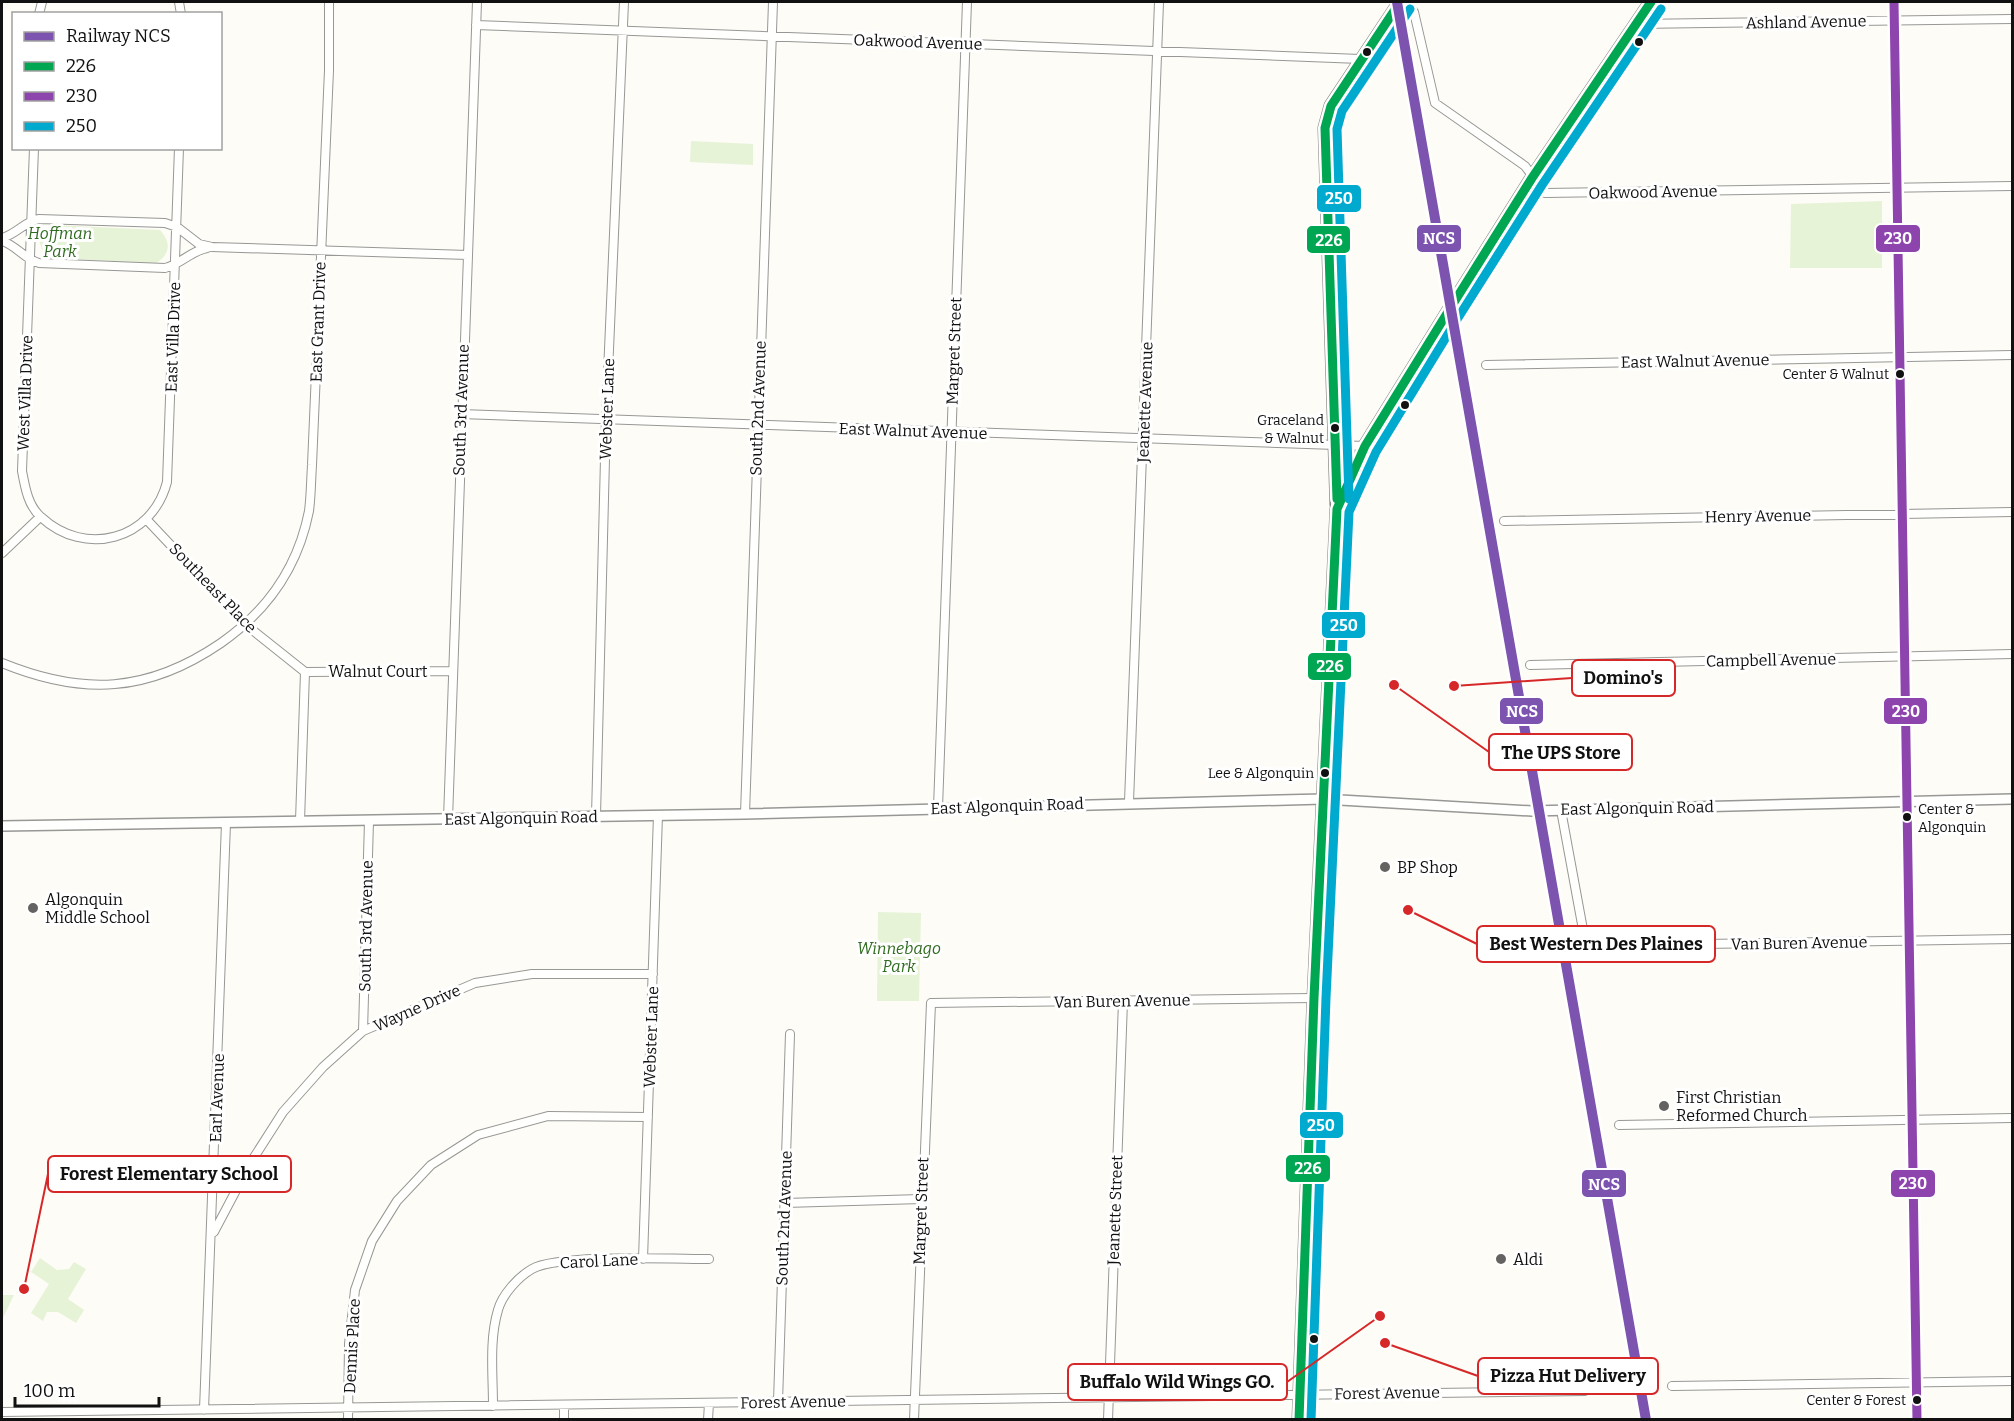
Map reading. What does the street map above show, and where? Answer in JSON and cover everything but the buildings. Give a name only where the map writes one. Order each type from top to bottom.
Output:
[{"type":"main road","points":[[1299,1419],[1314,998],[1337,510],[1323,143],[1331,106],[1360,59],[1402,2]]},
{"type":"main road","points":[[1337,510],[1365,446],[1532,178],[1651,2]]},
{"type":"street","name":"East Grant Drive","points":[[2,663],[33,676],[97,685],[126,683],[183,667],[246,625],[278,586],[293,560],[309,511],[329,2]]},
{"type":"street","name":"South 3rd Avenue","points":[[448,819],[477,2]]},
{"type":"street","name":"Webster Lane","points":[[596,816],[606,419],[624,2]]},
{"type":"street","name":"South 2nd Avenue","points":[[745,814],[773,2]]},
{"type":"street","name":"Margret Street","points":[[938,808],[967,2]]},
{"type":"street","name":"Jeanette Avenue","points":[[1129,802],[1160,2]]},
{"type":"street","name":"Oakwood Avenue","points":[[1402,2],[1414,12],[1435,103],[1525,166],[1545,193],[2013,186]]},
{"type":"street","points":[[1894,2],[1917,1419]]},
{"type":"street","name":"Ashland Avenue","points":[[1636,24],[2013,19]]},
{"type":"street","name":"Oakwood Avenue","points":[[476,25],[1360,59]]},
{"type":"street","name":"West Villa Drive","points":[[34,150],[22,471],[29,499],[40,517]]},
{"type":"street","name":"East Villa Drive","points":[[147,520],[163,497],[169,466],[179,150]]},
{"type":"street","points":[[2,239],[15,233],[32,220],[165,223],[177,227],[199,244],[212,247]]},
{"type":"street","points":[[2,239],[15,246],[31,261],[165,268],[175,266],[198,249],[212,247],[468,255]]},
{"type":"street","name":"East Walnut Avenue","points":[[1486,365],[2013,355]]},
{"type":"street","name":"East Walnut Avenue","points":[[461,414],[1365,446]]},
{"type":"street","name":"Henry Avenue","points":[[1504,521],[2013,512]]},
{"type":"street","points":[[2,553],[40,517],[70,536],[90,539],[108,538],[125,533],[147,520]]},
{"type":"street","name":"Southeast Place","points":[[147,520],[246,625],[305,672]]},
{"type":"street","name":"Campbell Avenue","points":[[1530,665],[2013,654]]},
{"type":"street","name":"Walnut Court","points":[[305,672],[452,671]]},
{"type":"street","points":[[300,821],[305,672]]},
{"type":"street","name":"East Algonquin Road","points":[[2,826],[745,814],[1129,802],[1323,799],[1562,810],[2013,799]]},
{"type":"street","name":"Van Buren Avenue","points":[[1562,810],[1586,946],[2013,939]]},
{"type":"street","name":"Webster Lane","points":[[643,1258],[658,815]]},
{"type":"street","name":"South 3rd Avenue","points":[[363,1031],[369,821]]},
{"type":"street","name":"Earl Avenue","points":[[204,1410],[226,822]]},
{"type":"street","name":"Wayne Drive","points":[[212,1234],[251,1162],[283,1112],[323,1066],[363,1031],[475,983],[532,974],[653,974]]},
{"type":"street","name":"Van Buren Avenue","points":[[931,1003],[1314,998]]},
{"type":"street","name":"Jeanette Street","points":[[1108,1419],[1123,1001]]},
{"type":"street","name":"Margret Street","points":[[914,1419],[921,1199],[931,1003]]},
{"type":"street","name":"South 2nd Avenue","points":[[778,1402],[790,1034]]},
{"type":"street","name":"Dennis Place","points":[[348,1419],[349,1344],[355,1290],[372,1241],[397,1201],[431,1165],[478,1135],[548,1116],[648,1117]]},
{"type":"street","points":[[1619,1125],[2013,1118]]},
{"type":"street","points":[[785,1203],[921,1199]]},
{"type":"street","name":"Carol Lane","points":[[493,1406],[493,1352],[498,1309],[520,1278],[533,1268],[549,1263],[643,1258],[709,1259]]},
{"type":"street","points":[[1672,1386],[2013,1381]]},
{"type":"street","name":"Forest Avenue","points":[[2,1412],[131,1415],[204,1410],[1299,1393],[1586,1391]]},
{"type":"street","points":[[708,1419],[709,1403]]},
{"type":"street","points":[[564,1405],[564,1419]]},
{"type":"green space","points":[[691,141],[753,144],[753,165],[690,162]]},
{"type":"green space","points":[[1882,201],[1882,268],[1790,268],[1791,204]]},
{"type":"green space","name":"Hoffman Park","points":[[52,225],[160,230],[168,243],[168,248],[164,256],[156,263],[49,258],[43,252],[38,238]]},
{"type":"green space","name":"Winnebago Park","points":[[878,912],[921,913],[919,1001],[877,1001]]},
{"type":"green space","points":[[40,1258],[57,1270],[69,1269],[74,1262],[86,1269],[68,1299],[84,1310],[76,1323],[58,1312],[47,1312],[43,1321],[31,1313],[49,1284],[31,1272]]},
{"type":"green space","points":[[2,1295],[14,1295],[2,1320]]},
{"type":"rail line","name":"NCS","points":[[1397,2],[1646,1420]]},
{"type":"transit line","name":"226","points":[[1337,499],[1325,128],[1331,106],[1400,2]]},
{"type":"transit line","name":"226","points":[[1299,1420],[1314,998],[1337,509],[1365,446],[1446,315],[1532,178],[1651,2]]},
{"type":"transit line","name":"230","points":[[1894,2],[1917,1420]]},
{"type":"transit line","name":"250","points":[[1349,499],[1337,129],[1342,111],[1410,9]]},
{"type":"transit line","name":"250","points":[[1311,1420],[1326,998],[1349,512],[1376,452],[1456,321],[1542,185],[1661,9]]},
{"type":"place","name":"Center & Walnut","points":[[1900,374]]},
{"type":"place","name":"Graceland & Walnut","points":[[1335,428]]},
{"type":"place","name":"The UPS Store","points":[[1394,685]]},
{"type":"place","name":"Domino's","points":[[1454,686]]},
{"type":"place","name":"Lee & Algonquin","points":[[1325,773]]},
{"type":"place","name":"Center & Algonquin","points":[[1907,817]]},
{"type":"place","name":"BP Shop","points":[[1385,867]]},
{"type":"place","name":"Algonquin Middle School","points":[[33,908]]},
{"type":"place","name":"Best Western Des Plaines","points":[[1408,910]]},
{"type":"place","name":"First Christian Reformed Church","points":[[1664,1106]]},
{"type":"place","name":"Aldi","points":[[1501,1259]]},
{"type":"place","name":"Forest Elementary School","points":[[24,1289]]},
{"type":"place","name":"Buffalo Wild Wings GO.","points":[[1380,1316]]},
{"type":"place","name":"Pizza Hut Delivery","points":[[1385,1343]]},
{"type":"place","name":"Center & Forest","points":[[1917,1400]]}]
